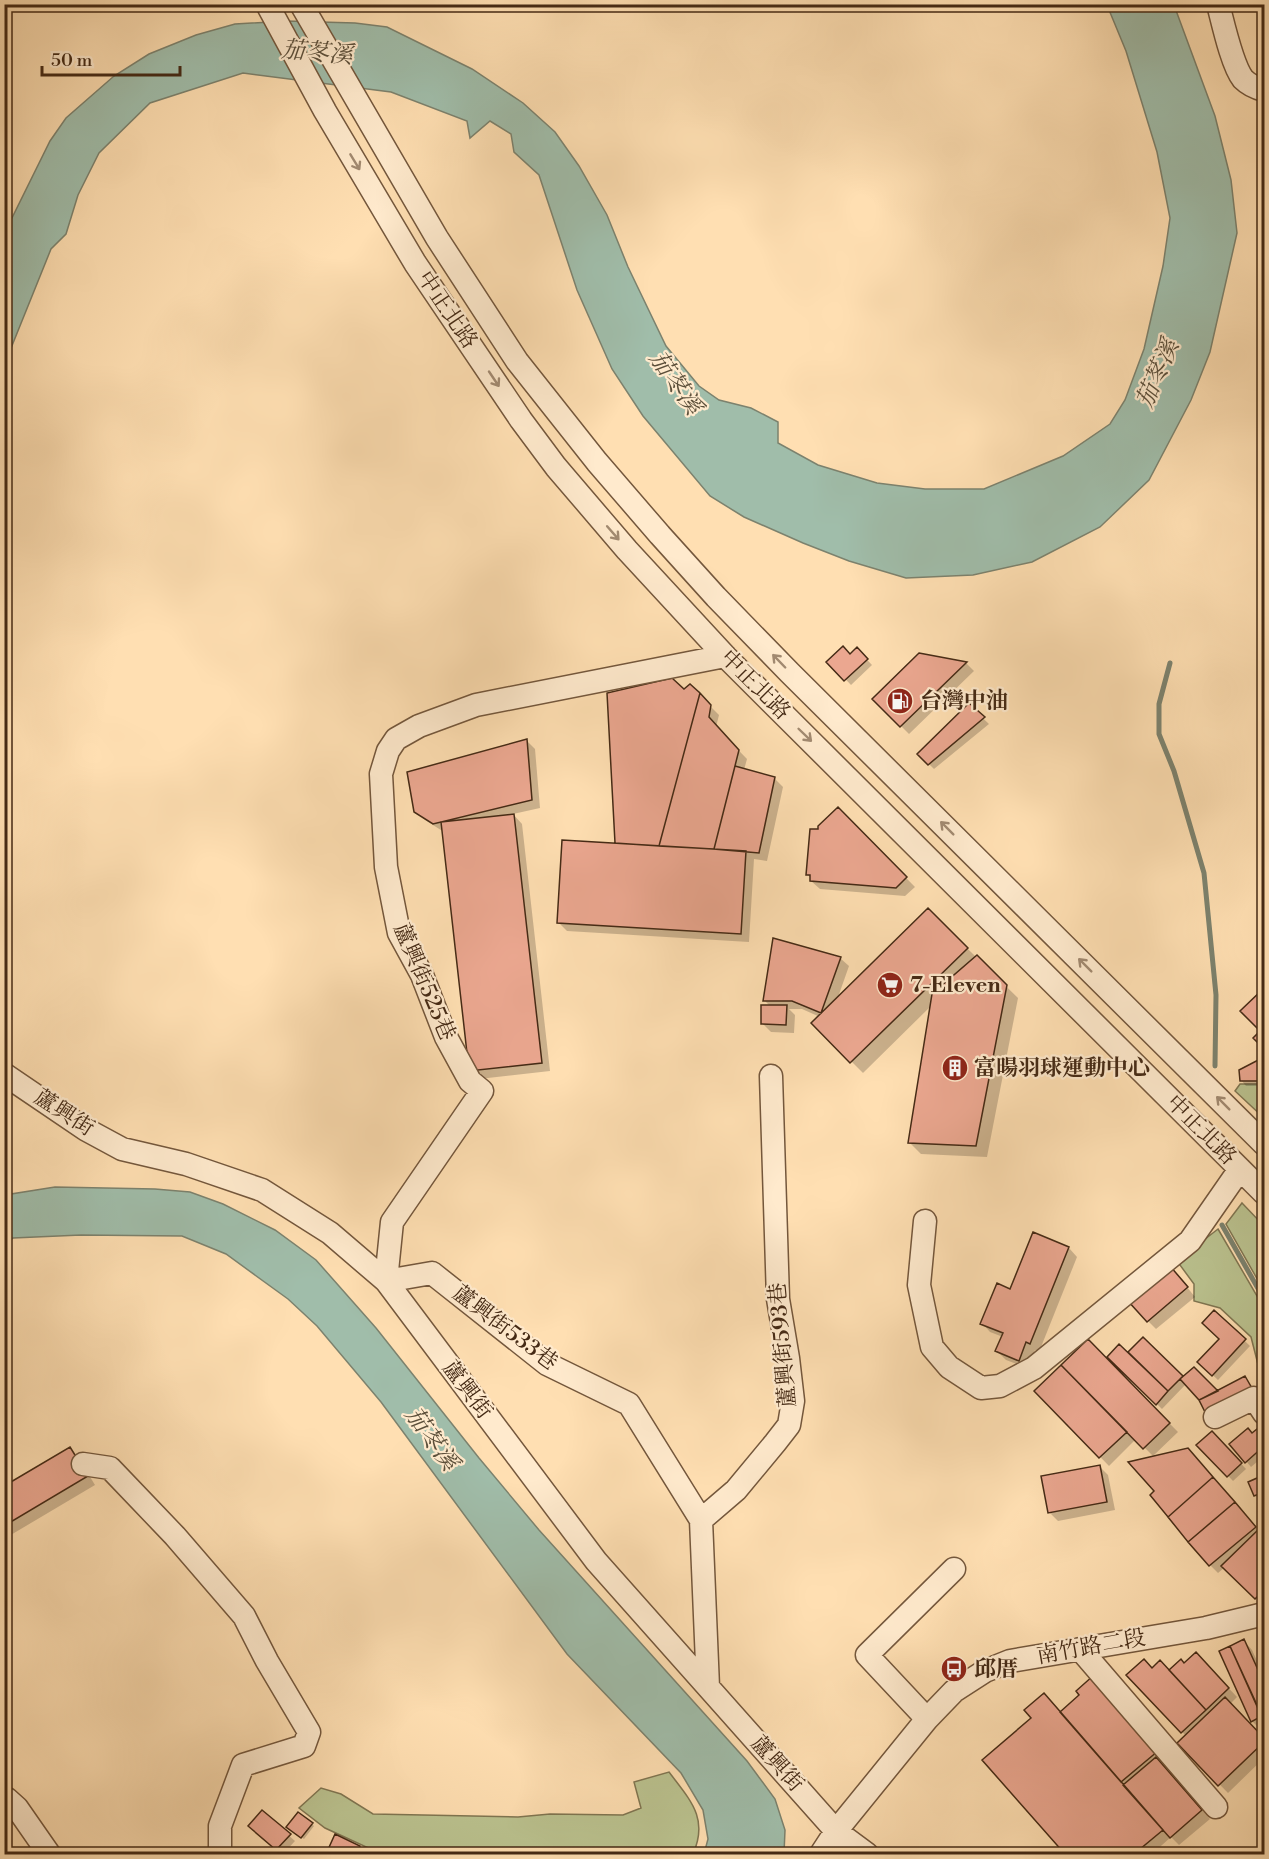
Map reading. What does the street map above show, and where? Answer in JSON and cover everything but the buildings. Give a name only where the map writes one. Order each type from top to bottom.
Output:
[{"type":"street","name":"中正北路","points":[[267,4],[325,111],[415,263],[521,420],[556,467],[627,550],[725,656],[1264,1193]]},
{"type":"street","name":"中正北路","points":[[301,4],[437,238],[517,361],[597,462],[716,597],[790,673],[1264,1144]]},
{"type":"street","points":[[1218,4],[1236,67],[1253,87],[1264,90]]},
{"type":"street","name":"蘆興街525巷","points":[[387,1281],[392,1222],[482,1091],[470,1081],[446,1037],[422,975],[399,933],[386,867],[381,774],[388,751],[396,739],[419,726],[476,705],[725,656]]},
{"type":"street","name":"蘆興街","points":[[4,1074],[85,1129],[122,1149],[186,1164],[262,1190],[330,1233],[387,1281],[596,1561],[836,1831],[867,1854]]},
{"type":"street","name":"蘆興街593巷","points":[[701,1520],[736,1490],[789,1425],[793,1401],[778,1299],[771,1076]]},
{"type":"street","points":[[925,1221],[919,1285],[932,1347],[949,1367],[981,1388],[1000,1386],[1034,1368],[1190,1241],[1240,1169]]},
{"type":"street","name":"蘆興街533巷","points":[[387,1281],[432,1273],[547,1364],[629,1404],[701,1520]]},
{"type":"street","points":[[1215,1417],[1254,1398],[1264,1413]]},
{"type":"street","points":[[83,1464],[110,1468],[175,1536],[244,1616],[267,1661],[309,1732],[304,1746],[243,1765],[220,1826],[220,1854]]},
{"type":"street","points":[[701,1520],[708,1687]]},
{"type":"street","points":[[927,1719],[867,1655],[954,1569]]},
{"type":"street","name":"南竹路二段","points":[[821,1854],[836,1831],[927,1719],[954,1691],[985,1671],[1010,1661],[1206,1628],[1264,1614]]},
{"type":"street","points":[[1080,1649],[1216,1807]]},
{"type":"street","points":[[4,1799],[17,1808],[49,1854]]},
{"type":"green space","points":[[1240,1084],[1264,1084],[1264,1118],[1235,1091]]},
{"type":"green space","points":[[1242,1203],[1264,1226],[1264,1291],[1226,1224]]},
{"type":"green space","points":[[1218,1229],[1264,1308],[1264,1388],[1251,1337],[1220,1308],[1194,1301],[1194,1284],[1177,1261]]},
{"type":"green space","points":[[669,1772],[690,1801],[698,1820],[699,1830],[693,1854],[591,1854],[591,1850],[553,1854],[377,1852],[325,1828],[299,1808],[321,1788],[341,1794],[373,1814],[518,1817],[550,1814],[623,1815],[641,1808],[634,1782]]},
{"type":"water","name":"茄苳溪","points":[[1107,5],[1174,5],[1215,116],[1231,180],[1237,233],[1210,352],[1191,400],[1149,480],[1100,527],[1032,562],[973,575],[906,578],[849,561],[803,543],[744,517],[710,496],[643,416],[612,369],[577,290],[539,175],[514,152],[511,134],[490,121],[470,138],[467,121],[391,92],[243,73],[150,103],[99,153],[78,195],[66,234],[51,249],[5,363],[5,237],[8,226],[50,141],[66,118],[114,76],[149,54],[196,35],[235,24],[286,21],[355,23],[387,27],[472,69],[523,103],[555,132],[579,166],[607,215],[628,267],[666,346],[699,386],[719,400],[751,408],[778,422],[778,443],[818,465],[877,483],[925,489],[984,489],[1063,456],[1110,424],[1125,400],[1144,349],[1163,266],[1170,218],[1157,152],[1126,51]]},
{"type":"water","name":"茄苳溪","points":[[55,1187],[190,1192],[223,1204],[275,1230],[316,1260],[376,1328],[539,1530],[747,1761],[775,1799],[785,1830],[784,1854],[704,1854],[708,1839],[703,1810],[681,1773],[567,1654],[381,1402],[317,1326],[288,1299],[226,1254],[182,1236],[81,1235],[13,1238],[5,1243],[5,1195]]},
{"type":"waterway","points":[[1170,663],[1159,704],[1159,734],[1174,771],[1204,873],[1216,995],[1215,1066]]},
{"type":"waterway","points":[[1222,1225],[1264,1299]]},
{"type":"place","name":"台灣中油","points":[[900,701]]},
{"type":"place","name":"7-Eleven","points":[[890,985]]},
{"type":"place","name":"富暘羽球運動中心","points":[[955,1068]]},
{"type":"place","name":"邱厝","points":[[954,1669]]}]
